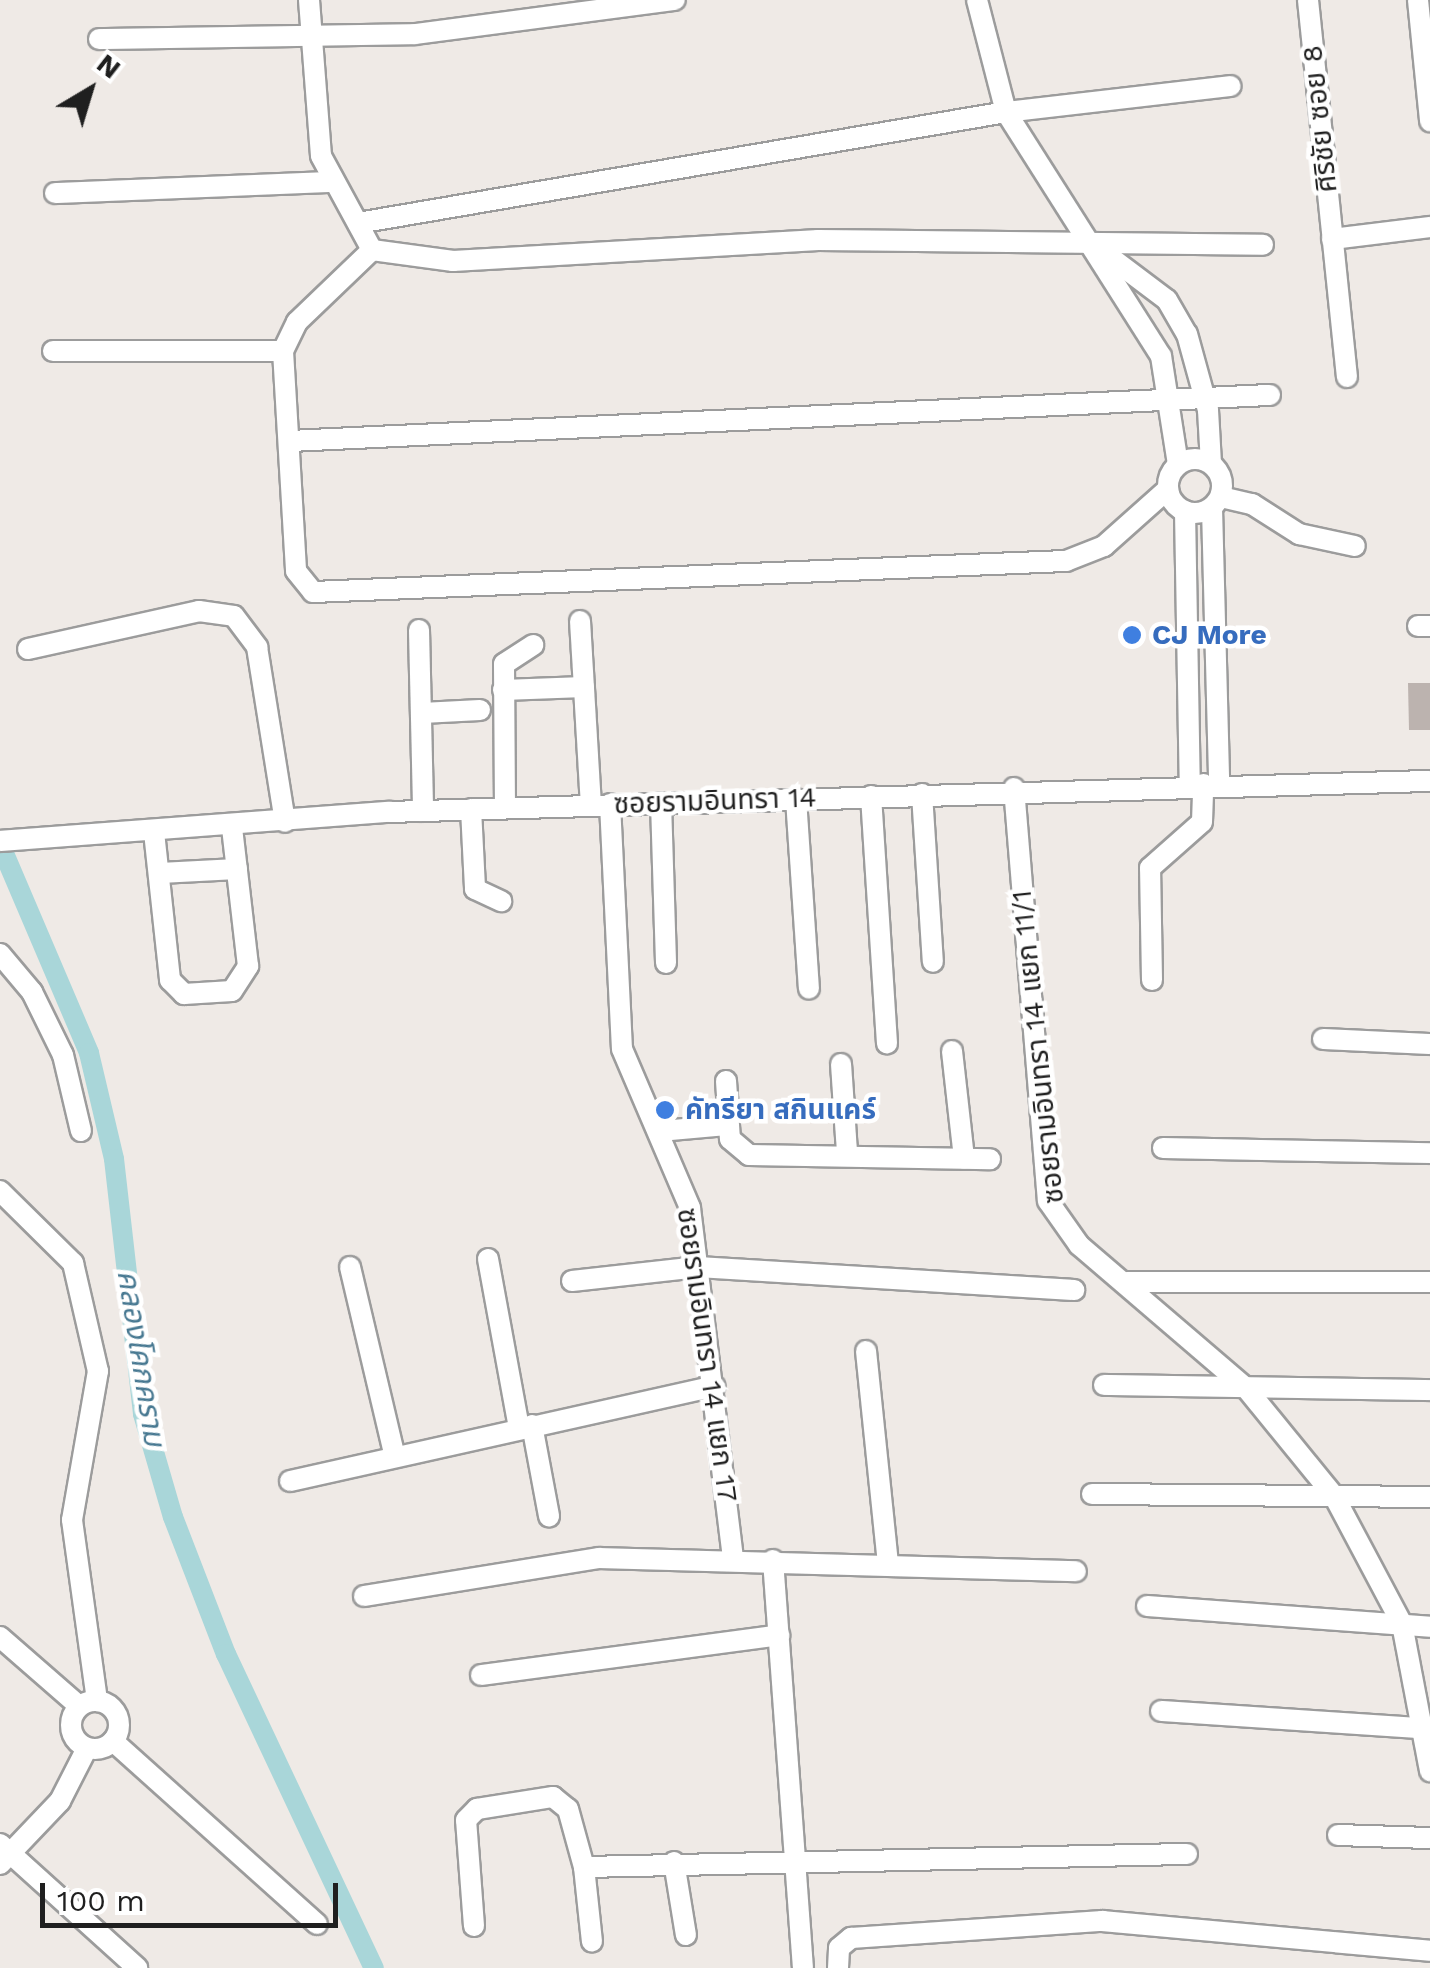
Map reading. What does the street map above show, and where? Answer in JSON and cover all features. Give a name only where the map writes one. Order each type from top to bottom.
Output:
[{"type":"street","points":[[308,0],[307,41],[331,182],[372,250]]},
{"type":"street","points":[[99,39],[307,41],[674,0]]},
{"type":"street","points":[[372,250],[296,322],[282,351],[296,572],[304,589],[325,595],[1066,561],[1104,546],[1168,489],[1178,464],[1172,397],[1140,312],[1006,112],[977,0]]},
{"type":"street","name":"ศิริชัย ซอย 8","points":[[1308,0],[1347,377]]},
{"type":"street","points":[[1418,0],[1430,122]]},
{"type":"street","points":[[358,223],[1006,112],[1230,86]]},
{"type":"street","points":[[55,193],[331,182]]},
{"type":"street","points":[[1332,239],[1430,227]]},
{"type":"street","points":[[372,250],[453,261],[818,240],[1263,246]]},
{"type":"street","points":[[1092,244],[1167,300],[1206,396],[1216,502],[1202,822],[1150,868],[1152,980]]},
{"type":"street","points":[[53,351],[282,351]]},
{"type":"street","points":[[290,441],[1270,395]]},
{"type":"street","points":[[1178,464],[1210,463]]},
{"type":"street","points":[[1168,489],[1185,511],[1204,784]]},
{"type":"street","points":[[1185,511],[1216,502],[1252,504],[1300,534],[1355,546]]},
{"type":"street","points":[[28,649],[199,611],[234,616],[257,646],[285,822]]},
{"type":"street","name":"ซอยรามอินทรา 14 แยก 17","points":[[580,621],[622,1049],[661,1132],[690,1208],[716,1386],[733,1560]]},
{"type":"street","points":[[419,630],[423,811]]},
{"type":"street","points":[[505,808],[507,658],[532,645]]},
{"type":"street","points":[[504,690],[584,687]]},
{"type":"street","points":[[422,713],[480,710]]},
{"type":"street","name":"ซอยรามอินทรา 14","points":[[0,841],[423,811],[1014,788],[1430,781]]},
{"type":"street","name":"ซอยรามอินทรา 14 แยก 11/1","points":[[1014,788],[1048,1201],[1079,1245],[1128,1282],[1246,1388],[1334,1496],[1394,1610],[1425,1729],[1430,1771]]},
{"type":"street","points":[[922,794],[933,962]]},
{"type":"street","points":[[870,796],[887,1043]]},
{"type":"street","points":[[796,798],[809,989]]},
{"type":"street","points":[[662,802],[666,963]]},
{"type":"street","points":[[471,809],[475,889],[501,901]]},
{"type":"street","points":[[154,832],[168,973],[184,994],[244,981],[232,827]]},
{"type":"street","points":[[160,873],[237,869]]},
{"type":"street","points":[[0,954],[32,992],[63,1055],[81,1131]]},
{"type":"street","points":[[1324,1039],[1430,1044]]},
{"type":"street","points":[[952,1051],[964,1158]]},
{"type":"street","points":[[841,1064],[847,1153]]},
{"type":"street","points":[[726,1080],[728,1125],[737,1150],[749,1154],[847,1153],[990,1159]]},
{"type":"street","points":[[661,1132],[728,1125]]},
{"type":"street","points":[[1163,1148],[1430,1152]]},
{"type":"street","points":[[0,1191],[73,1263],[98,1371],[72,1520],[88,1703],[71,1733],[87,1748]]},
{"type":"street","points":[[488,1259],[549,1516]]},
{"type":"street","points":[[350,1266],[395,1457]]},
{"type":"street","points":[[572,1281],[698,1267],[1074,1290]]},
{"type":"street","points":[[1128,1282],[1430,1282]]},
{"type":"street","points":[[866,1351],[888,1563]]},
{"type":"street","points":[[1104,1385],[1430,1390]]},
{"type":"street","points":[[290,1481],[716,1386]]},
{"type":"street","points":[[1092,1494],[1430,1497]]},
{"type":"street","points":[[364,1596],[580,1560],[773,1560],[1076,1572]]},
{"type":"street","points":[[773,1560],[803,1968]]},
{"type":"street","points":[[1147,1606],[1394,1610],[1430,1627]]},
{"type":"street","points":[[481,1675],[779,1636]]},
{"type":"street","points":[[0,1638],[88,1703],[118,1719],[113,1741]]},
{"type":"street","points":[[1161,1711],[1425,1729]]},
{"type":"street","points":[[113,1741],[87,1748],[60,1800],[4,1854],[137,1968]]},
{"type":"street","points":[[113,1741],[317,1924]]},
{"type":"street","points":[[474,1926],[465,1827],[477,1809],[553,1797],[568,1809],[584,1867],[592,1942]]},
{"type":"street","points":[[1338,1835],[1430,1838]]},
{"type":"street","points":[[584,1867],[794,1856],[1187,1854]]},
{"type":"street","points":[[674,1862],[686,1935]]},
{"type":"street","points":[[838,1968],[838,1948],[851,1938],[1102,1921],[1430,1952]]},
{"type":"building","points":[[1408,683],[1430,683],[1430,730],[1409,730]]},
{"type":"waterway","name":"คลองโคกคราม","points":[[0,844],[89,1053],[114,1159],[143,1414],[173,1517],[226,1654],[374,1968]]},
{"type":"place","name":"CJ More","points":[[1132,635]]},
{"type":"place","name":"คัทรียา สกินแคร์","points":[[665,1110]]}]
